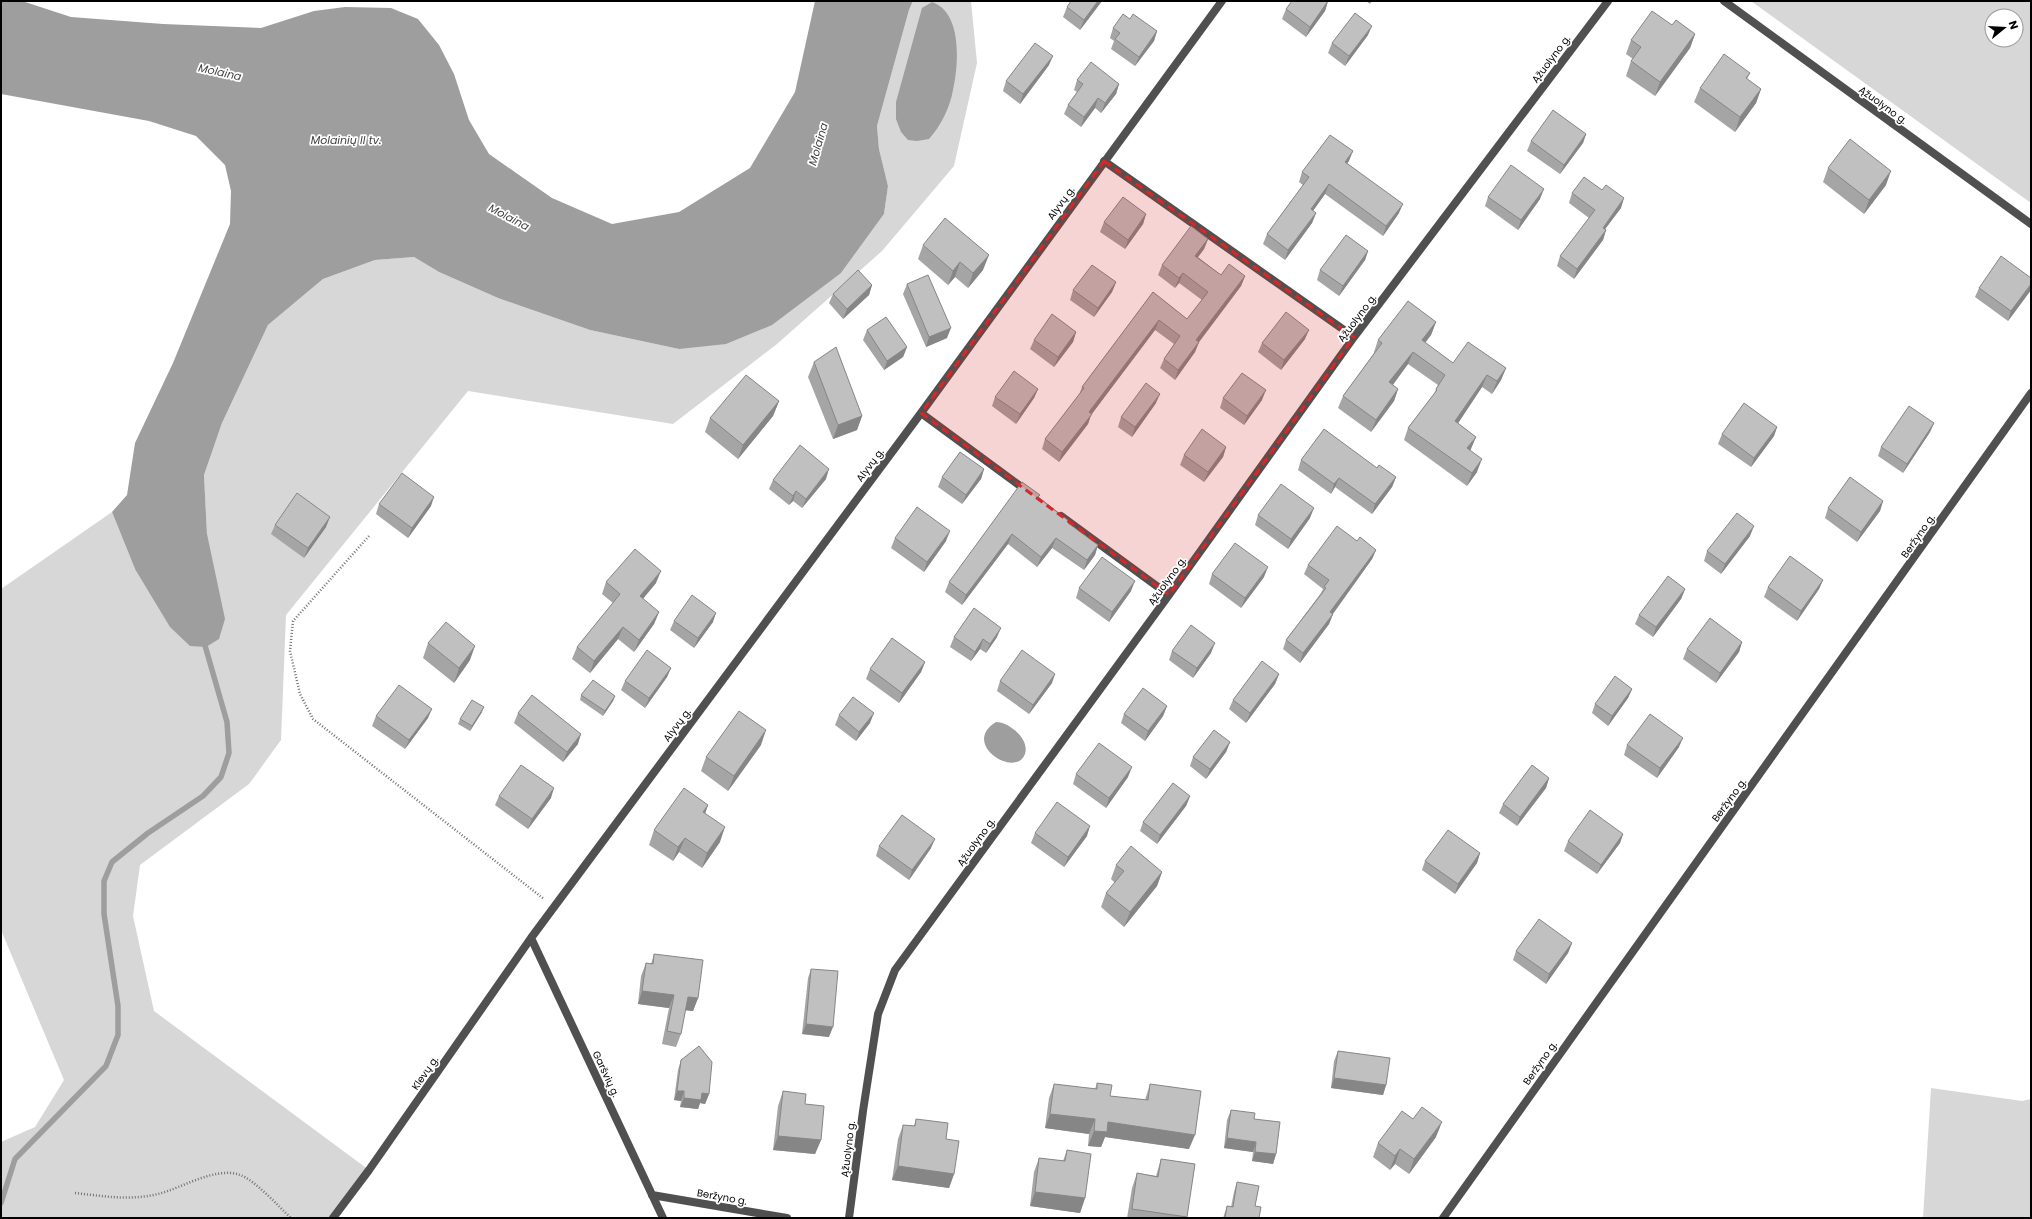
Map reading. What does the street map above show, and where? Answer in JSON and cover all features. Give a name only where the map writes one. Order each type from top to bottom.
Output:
[{"type":"street","name":"Alyvų g.","points":[[531,938],[921,413],[1222,1]]},
{"type":"street","name":"Ąžuolyno g.","points":[[849,1218],[878,1014],[895,970],[1169,595],[1354,337],[1608,1]]},
{"type":"street","name":"Ąžuolyno g.","points":[[1724,1],[2031,224]]},
{"type":"street","points":[[1104,161],[1354,337]]},
{"type":"street","name":"Beržyno g.","points":[[1443,1218],[2031,393]]},
{"type":"street","points":[[921,413],[1036,497]]},
{"type":"street","points":[[1055,511],[1169,595]]},
{"type":"street","name":"Garšvių g.","points":[[531,938],[663,1218]]},
{"type":"street","name":"Klevų g.","points":[[333,1218],[369,1170],[531,938]]},
{"type":"street","name":"Beržyno g.","points":[[652,1195],[787,1218]]},
{"type":"path","points":[[369,536],[293,621],[290,651],[300,694],[313,718],[554,907]]},
{"type":"path","points":[[75,1193],[132,1198],[158,1194],[224,1172],[241,1175],[258,1187],[291,1218]]},
{"type":"highlighted area","points":[[1104,161],[1354,337],[1169,595],[921,413]]},
{"type":"shaded area","points":[[913,1],[971,1],[977,63],[954,166],[882,251],[777,344],[673,424],[468,391],[286,615],[281,740],[249,784],[140,865],[133,916],[154,1011],[369,1170],[333,1218],[1,1218],[1,1142],[35,1127],[64,1080],[1,930],[1,589],[112,512],[135,569],[207,534],[204,475],[222,423],[268,325],[323,279],[375,260],[414,257],[439,272],[498,298],[590,330],[679,349],[841,273],[884,214],[888,186],[879,149],[877,126],[909,10]]},
{"type":"shaded area","points":[[1751,1],[2031,1],[2031,203]]},
{"type":"shaded area","points":[[1931,1088],[2022,1101],[2031,1099],[2031,1218],[1923,1218]]},
{"type":"water","name":"Molainių II tv.","points":[[1,1],[22,1],[71,17],[163,24],[261,28],[314,11],[345,7],[391,8],[418,19],[439,45],[454,74],[469,120],[489,154],[552,198],[612,224],[679,212],[750,168],[795,92],[815,1],[913,1],[909,10],[877,126],[879,149],[888,186],[884,214],[841,273],[772,325],[726,344],[679,349],[590,330],[498,298],[439,272],[414,257],[375,260],[323,279],[268,325],[222,423],[204,475],[207,534],[225,619],[219,639],[206,647],[190,646],[170,627],[135,569],[112,512],[127,495],[135,443],[173,363],[230,224],[231,191],[225,165],[196,136],[149,121],[1,94]]},
{"type":"water","points":[[932,2],[942,8],[949,16],[953,27],[957,53],[955,79],[952,96],[947,110],[933,134],[929,139],[917,141],[908,140],[901,132],[896,119],[896,102],[922,8]]},
{"type":"water","points":[[996,722],[1012,728],[1021,737],[1026,748],[1025,754],[1020,761],[1012,763],[1002,761],[994,756],[987,748],[984,740],[987,731]]},
{"type":"building","points":[[1071,1],[1098,1],[1084,20],[1067,7]]},
{"type":"building","points":[[1292,1],[1328,1],[1310,27],[1286,9]]},
{"type":"building","points":[[1652,11],[1672,25],[1676,20],[1695,34],[1660,82],[1631,61],[1641,47],[1631,40]]},
{"type":"building","points":[[1355,13],[1372,26],[1349,56],[1332,43]]},
{"type":"building","points":[[1123,14],[1130,19],[1133,14],[1157,31],[1139,57],[1115,39],[1120,33],[1113,28]]},
{"type":"building","points":[[1035,43],[1053,56],[1023,94],[1006,81]]},
{"type":"building","points":[[1724,54],[1750,73],[1746,78],[1761,89],[1740,117],[1700,88]]},
{"type":"building","points":[[1091,62],[1119,84],[1105,103],[1098,98],[1084,117],[1068,105],[1083,84],[1077,80]]},
{"type":"building","points":[[1553,110],[1586,134],[1564,165],[1531,141]]},
{"type":"building","points":[[1330,135],[1353,151],[1345,162],[1403,204],[1386,226],[1329,184],[1311,209],[1316,213],[1288,250],[1267,234],[1309,177],[1302,172]]},
{"type":"building","points":[[1850,139],[1891,171],[1869,200],[1828,168]]},
{"type":"building","points":[[1511,165],[1544,189],[1521,220],[1488,197]]},
{"type":"building","points":[[1584,177],[1602,190],[1606,185],[1624,198],[1603,228],[1606,230],[1577,269],[1560,256],[1595,210],[1572,193]]},
{"type":"building","points":[[1123,197],[1146,214],[1128,240],[1104,222]]},
{"type":"building","points":[[945,218],[989,255],[973,273],[960,262],[953,271],[923,245]]},
{"type":"building","points":[[1191,226],[1208,239],[1195,256],[1221,275],[1229,264],[1245,276],[1196,340],[1199,342],[1178,370],[1164,359],[1180,336],[1159,320],[1089,412],[1092,414],[1062,452],[1045,439],[1084,388],[1082,387],[1153,292],[1187,319],[1208,292],[1183,273],[1179,278],[1162,265]]},
{"type":"building","points":[[1346,235],[1368,251],[1343,286],[1320,270]]},
{"type":"building","points":[[2001,256],[2031,278],[2031,284],[2011,311],[1979,288]]},
{"type":"building","points":[[1092,265],[1116,282],[1098,308],[1073,290]]},
{"type":"building","points":[[858,270],[872,285],[847,309],[833,294]]},
{"type":"building","points":[[928,275],[951,328],[929,337],[907,284]]},
{"type":"building","points":[[1408,301],[1436,322],[1422,340],[1453,363],[1468,342],[1506,368],[1497,381],[1487,375],[1455,421],[1476,437],[1467,448],[1482,459],[1472,473],[1408,428],[1437,390],[1436,389],[1445,375],[1413,352],[1389,382],[1398,389],[1376,420],[1343,396],[1382,343],[1378,340]]},
{"type":"building","points":[[1286,312],[1309,330],[1284,360],[1262,343]]},
{"type":"building","points":[[1052,314],[1076,332],[1058,357],[1034,340]]},
{"type":"building","points":[[886,317],[907,347],[887,361],[867,330]]},
{"type":"building","points":[[836,347],[862,416],[838,425],[814,362]]},
{"type":"building","points":[[1014,371],[1038,389],[1020,414],[995,397]]},
{"type":"building","points":[[1242,373],[1266,390],[1247,416],[1223,398]]},
{"type":"building","points":[[746,375],[779,401],[743,445],[710,418]]},
{"type":"building","points":[[1146,383],[1160,394],[1135,427],[1121,417]]},
{"type":"building","points":[[1744,403],[1777,427],[1754,458],[1722,434]]},
{"type":"building","points":[[1909,406],[1934,423],[1907,464],[1881,447]]},
{"type":"building","points":[[1202,429],[1226,447],[1208,472],[1184,455]]},
{"type":"building","points":[[1324,429],[1377,468],[1379,465],[1396,477],[1375,504],[1339,478],[1334,484],[1301,460]]},
{"type":"building","points":[[800,445],[829,469],[806,499],[796,491],[793,496],[773,480]]},
{"type":"building","points":[[960,452],[984,469],[966,495],[942,477]]},
{"type":"building","points":[[402,473],[434,497],[412,528],[379,504]]},
{"type":"building","points":[[1850,477],[1883,501],[1861,532],[1828,508]]},
{"type":"building","points":[[1022,482],[1040,495],[1038,497],[1069,521],[1068,523],[1098,545],[1087,560],[1056,538],[1041,557],[1012,534],[966,595],[949,582]]},
{"type":"building","points":[[1281,484],[1314,508],[1291,539],[1258,515]]},
{"type":"building","points":[[297,493],[330,517],[308,548],[275,525]]},
{"type":"building","points":[[917,507],[950,531],[927,562],[895,538]]},
{"type":"building","points":[[1737,513],[1754,526],[1725,564],[1707,551]]},
{"type":"building","points":[[1337,526],[1357,541],[1360,537],[1376,550],[1330,612],[1333,614],[1303,653],[1286,640],[1326,588],[1324,587],[1329,580],[1308,565]]},
{"type":"building","points":[[1235,543],[1268,567],[1245,598],[1212,574]]},
{"type":"building","points":[[635,549],[661,571],[640,596],[659,612],[639,640],[623,627],[594,661],[577,647],[620,594],[606,582]]},
{"type":"building","points":[[1790,556],[1823,580],[1801,611],[1768,587]]},
{"type":"building","points":[[1102,557],[1135,581],[1112,612],[1079,588]]},
{"type":"building","points":[[1668,576],[1685,589],[1656,627],[1639,615]]},
{"type":"building","points":[[692,595],[716,613],[698,638],[674,621]]},
{"type":"building","points":[[974,608],[1001,628],[990,644],[983,639],[975,652],[954,637]]},
{"type":"building","points":[[1710,618],[1742,642],[1720,673],[1687,649]]},
{"type":"building","points":[[446,622],[475,646],[459,668],[428,643]]},
{"type":"building","points":[[1191,625],[1215,643],[1197,668],[1172,651]]},
{"type":"building","points":[[892,638],[925,662],[902,693],[870,669]]},
{"type":"building","points":[[647,650],[671,668],[649,698],[625,681]]},
{"type":"building","points":[[1022,650],[1055,674],[1033,705],[1000,681]]},
{"type":"building","points":[[1262,661],[1279,674],[1250,713],[1233,700]]},
{"type":"building","points":[[1615,676],[1632,689],[1612,716],[1595,704]]},
{"type":"building","points":[[593,680],[615,696],[605,711],[581,695]]},
{"type":"building","points":[[399,685],[432,709],[409,740],[376,716]]},
{"type":"building","points":[[1143,688],[1167,706],[1148,731],[1124,714]]},
{"type":"building","points":[[532,695],[581,734],[567,752],[518,713]]},
{"type":"building","points":[[853,697],[874,713],[859,732],[839,715]]},
{"type":"building","points":[[472,700],[484,707],[472,726],[460,719]]},
{"type":"building","points":[[739,711],[766,730],[734,776],[706,757]]},
{"type":"building","points":[[1650,714],[1683,738],[1660,768],[1627,745]]},
{"type":"building","points":[[1214,730],[1230,742],[1210,769],[1193,757]]},
{"type":"building","points":[[1099,743],[1132,767],[1109,798],[1076,774]]},
{"type":"building","points":[[521,765],[554,788],[532,819],[499,796]]},
{"type":"building","points":[[1532,765],[1549,778],[1520,817],[1503,804]]},
{"type":"building","points":[[1173,783],[1190,796],[1160,835],[1143,822]]},
{"type":"building","points":[[684,788],[708,805],[703,812],[725,827],[707,853],[685,838],[678,847],[654,830]]},
{"type":"building","points":[[1057,802],[1090,826],[1068,857],[1035,833]]},
{"type":"building","points":[[1590,810],[1623,834],[1601,865],[1568,841]]},
{"type":"building","points":[[902,815],[935,839],[912,870],[879,846]]},
{"type":"building","points":[[1448,830],[1480,853],[1458,884],[1425,861]]},
{"type":"building","points":[[1131,846],[1162,872],[1130,912],[1106,893],[1124,871],[1116,865]]},
{"type":"building","points":[[1539,919],[1572,943],[1549,974],[1516,951]]},
{"type":"building","points":[[654,954],[703,960],[698,998],[688,997],[681,1034],[667,1031],[674,995],[642,991],[646,963],[653,964]]},
{"type":"building","points":[[811,969],[838,971],[833,1027],[806,1024]]},
{"type":"building","points":[[699,1046],[712,1062],[709,1094],[702,1093],[701,1100],[684,1098],[684,1091],[677,1091],[681,1060]]},
{"type":"building","points":[[1338,1051],[1390,1058],[1386,1085],[1334,1078]]},
{"type":"building","points":[[1097,1083],[1112,1085],[1110,1096],[1148,1100],[1150,1084],[1201,1091],[1195,1135],[1108,1122],[1107,1132],[1094,1131],[1095,1119],[1050,1114],[1054,1084],[1097,1089]]},
{"type":"building","points":[[783,1091],[806,1094],[805,1104],[824,1106],[821,1140],[778,1136]]},
{"type":"building","points":[[1422,1107],[1442,1122],[1414,1159],[1400,1149],[1395,1156],[1378,1143],[1402,1111],[1413,1119]]},
{"type":"building","points":[[1231,1110],[1255,1113],[1254,1119],[1280,1122],[1276,1154],[1255,1152],[1256,1142],[1227,1138]]},
{"type":"building","points":[[916,1119],[948,1123],[946,1139],[959,1141],[954,1174],[898,1166],[903,1125],[915,1126]]},
{"type":"building","points":[[1067,1150],[1091,1154],[1085,1198],[1035,1192],[1039,1158],[1065,1161]]},
{"type":"building","points":[[1161,1159],[1195,1164],[1187,1217],[1132,1209],[1137,1173],[1158,1177]]},
{"type":"building","points":[[1237,1182],[1259,1186],[1255,1206],[1261,1207],[1259,1218],[1225,1218],[1227,1206],[1233,1207]]},
{"type":"waterway","points":[[1,1203],[15,1159],[106,1066],[118,1035],[118,1006],[104,914],[104,881],[112,862],[148,833],[203,796],[221,777],[229,753],[227,722],[204,642]]},
{"type":"water label","name":"Molaina","points":[[220,72]]},
{"type":"water label","name":"Molaina","points":[[818,144]]},
{"type":"water label","name":"Molaina","points":[[509,217]]}]
